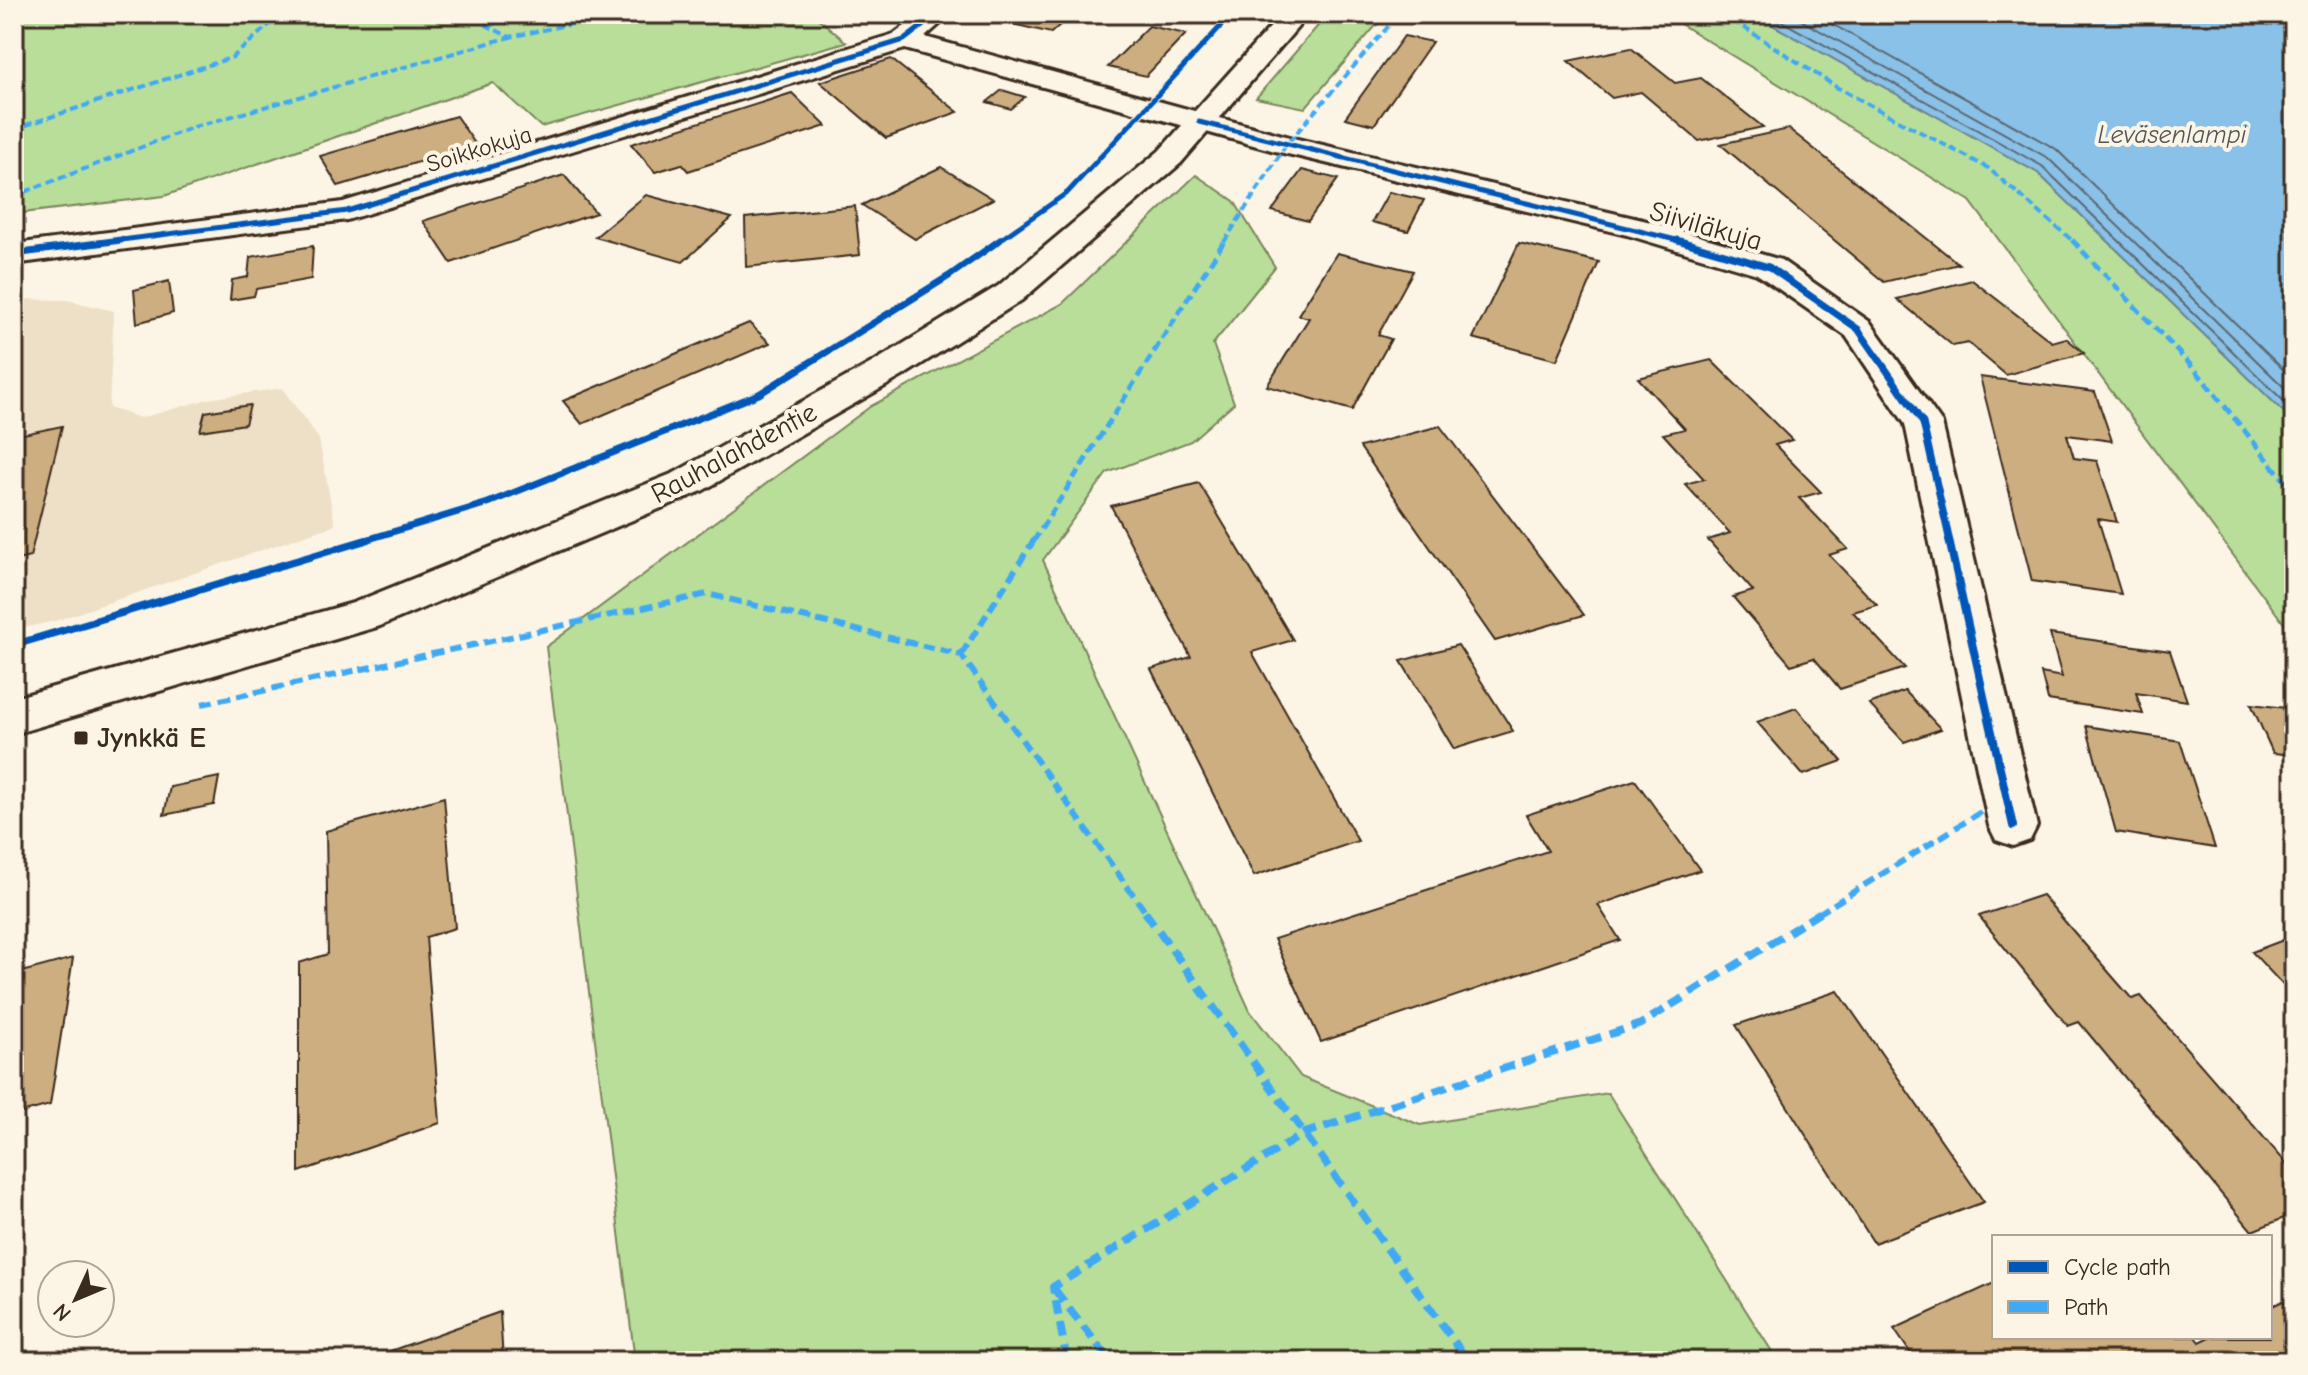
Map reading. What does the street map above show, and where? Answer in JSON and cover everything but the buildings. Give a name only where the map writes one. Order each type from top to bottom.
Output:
[{"type":"street","name":"Soikkokuja","points":[[14,254],[347,211],[904,40],[938,14]]},
{"type":"street","name":"Rauhalahdentie","points":[[14,716],[365,615],[688,482],[888,369],[1010,293],[1170,157],[1296,14]]},
{"type":"street","name":"Siiviläkuja","points":[[904,40],[1054,92],[1199,122],[1636,228],[1769,267],[1858,329],[1923,423],[2013,826]]},
{"type":"shaded area","points":[[14,299],[67,300],[114,311],[109,408],[141,418],[208,399],[282,388],[319,439],[335,525],[55,621],[14,630]]},
{"type":"green space","points":[[14,14],[813,14],[846,42],[541,127],[493,83],[164,196],[14,214]]},
{"type":"green space","points":[[1328,14],[1386,14],[1305,108],[1256,98]]},
{"type":"green space","points":[[1664,14],[1753,14],[2038,173],[2294,422],[2294,637],[1970,201]]},
{"type":"green space","points":[[1196,175],[1234,201],[1275,267],[1213,344],[1234,403],[1191,441],[1107,473],[1043,560],[1250,1011],[1301,1077],[1420,1125],[1608,1093],[1778,1361],[635,1361],[546,647],[871,406],[1062,304]]},
{"type":"water","name":"Leväsenlampi","points":[[1753,14],[2294,14],[2294,422],[2038,173]]},
{"type":"marked path","points":[[14,129],[233,57],[281,14]]},
{"type":"marked path","points":[[464,14],[510,37],[619,14]]},
{"type":"marked path","points":[[490,27],[507,14]]},
{"type":"marked path","points":[[961,655],[1286,145],[1399,14]]},
{"type":"marked path","points":[[1723,14],[1838,88],[1988,168],[2074,242],[2197,372],[2294,492]]},
{"type":"marked path","points":[[14,196],[194,127],[510,37]]},
{"type":"marked path","points":[[202,704],[707,594],[961,655],[1468,1361]]},
{"type":"marked path","points":[[1067,1361],[1053,1287],[1305,1133],[1641,1024],[1981,812]]},
{"type":"marked path","points":[[1055,1290],[1110,1361]]},
{"type":"cycle path","points":[[14,254],[347,211],[904,40],[938,14]]},
{"type":"cycle path","points":[[14,645],[488,503],[759,394],[949,276],[1068,192],[1232,14]]},
{"type":"cycle path","points":[[1199,122],[1636,228],[1769,267],[1858,329],[1923,423],[2013,826]]},
{"type":"place","name":"Jynkkä E","points":[[81,738]]}]
